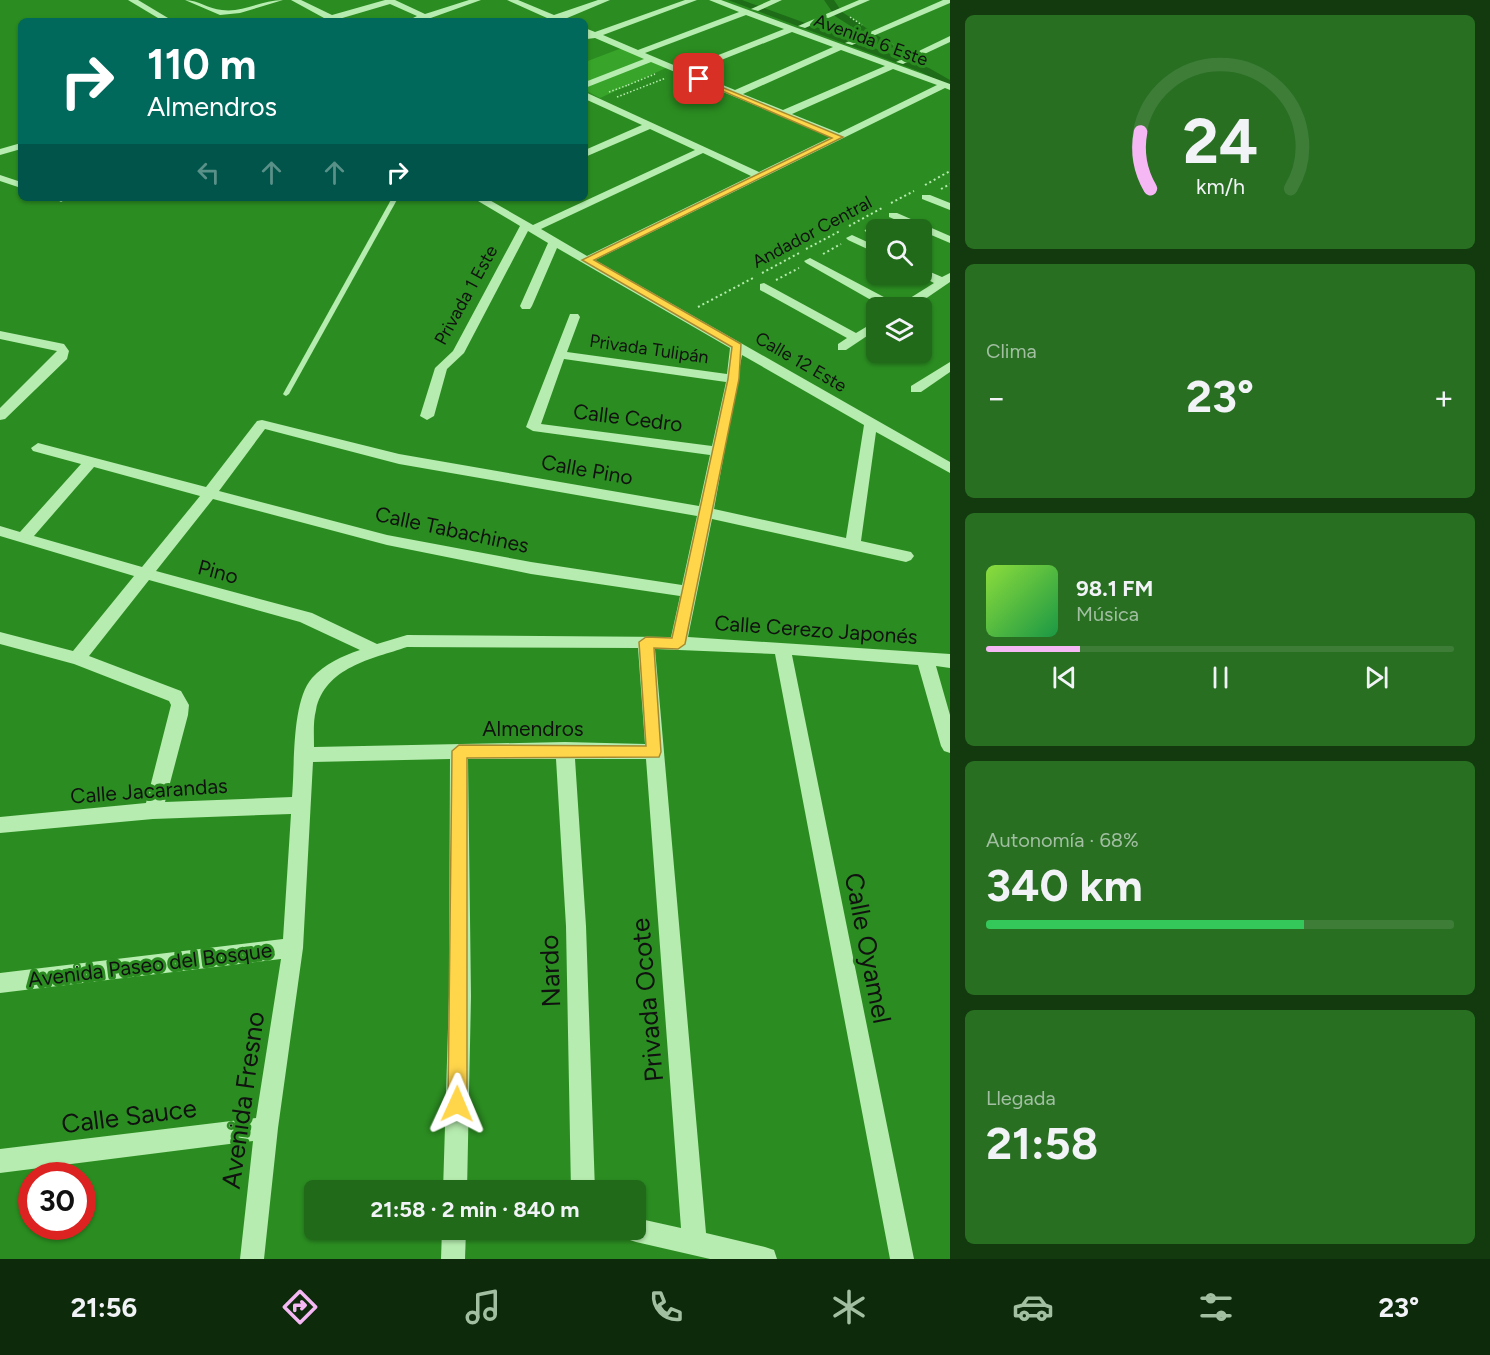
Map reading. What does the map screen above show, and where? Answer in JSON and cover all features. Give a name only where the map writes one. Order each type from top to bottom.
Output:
[{"type":"street","points":[[132,0],[164,18]]},
{"type":"street","points":[[190,0],[220,13],[240,11],[271,1]]},
{"type":"street","points":[[295,0],[317,7],[332,18]]},
{"type":"street","points":[[340,18],[390,0],[417,18]]},
{"type":"street","points":[[422,18],[477,0]]},
{"type":"street","points":[[511,0],[549,18]]},
{"type":"street","points":[[558,18],[606,0]]},
{"type":"street","points":[[588,38],[693,0]]},
{"type":"street","name":"Avenida 6 Este","points":[[713,0],[802,26],[826,38]]},
{"type":"street","name":"Avenida 6 Este","points":[[731,0],[792,29],[826,38],[948,84]]},
{"type":"street","points":[[637,53],[778,0]]},
{"type":"street","points":[[802,26],[866,0]]},
{"type":"street","points":[[930,0],[947,4]]},
{"type":"street","points":[[734,93],[947,4]]},
{"type":"street","points":[[682,72],[792,29]]},
{"type":"street","points":[[588,32],[839,137]]},
{"type":"street","points":[[783,114],[950,39]]},
{"type":"street","points":[[588,84],[651,59]]},
{"type":"street","points":[[586,260],[948,84]]},
{"type":"street","points":[[588,97],[760,176]]},
{"type":"street","points":[[588,109],[602,103]]},
{"type":"street","points":[[588,153],[650,125]]},
{"type":"street","points":[[1,154],[18,147]]},
{"type":"street","points":[[588,201],[702,150]]},
{"type":"street","points":[[0,178],[18,184]]},
{"type":"street","points":[[926,197],[950,207]]},
{"type":"street","name":"Calle 12 Este","points":[[486,201],[950,468]]},
{"type":"street","points":[[529,227],[587,201]]},
{"type":"street","points":[[893,215],[950,240]]},
{"type":"street","name":"Privada 1 Este","points":[[428,416],[441,368],[458,352],[529,227]]},
{"type":"street","points":[[852,238],[866,245]]},
{"type":"street","points":[[526,306],[554,241]]},
{"type":"street","points":[[810,261],[875,297]]},
{"type":"street","points":[[919,297],[946,279]]},
{"type":"street","points":[[764,287],[856,338]]},
{"type":"street","points":[[560,355],[574,317]]},
{"type":"street","points":[[843,347],[866,332]]},
{"type":"street","points":[[0,335],[60,347],[62,356],[0,416]]},
{"type":"street","points":[[678,644],[734,379],[737,346]]},
{"type":"street","name":"Privada Tulipán","points":[[560,355],[734,379]]},
{"type":"street","name":"Calle Cedro","points":[[560,355],[540,403],[533,427],[718,451]]},
{"type":"street","points":[[916,390],[950,366]]},
{"type":"street","points":[[853,545],[871,422]]},
{"type":"street","name":"Calle Pino","points":[[209,494],[262,424],[399,459],[705,512],[906,556]]},
{"type":"street","name":"Calle Tabachines","points":[[38,448],[387,540],[531,568],[689,592]]},
{"type":"street","points":[[23,538],[91,462]]},
{"type":"street","points":[[77,658],[209,494]]},
{"type":"street","name":"Pino","points":[[0,531],[146,574],[314,619],[349,634],[373,650]]},
{"type":"street","points":[[0,638],[77,658],[175,696],[180,705],[153,811]]},
{"type":"street","name":"Avenida Paseo del Bosque","points":[[0,983],[293,948],[307,710],[317,684],[342,663],[373,650],[407,641],[678,644]]},
{"type":"street","points":[[646,642],[654,752]]},
{"type":"street","name":"Calle Cerezo Japonés","points":[[678,644],[782,648],[950,661]]},
{"type":"street","name":"Calle Oyamel","points":[[782,648],[902,1259]]},
{"type":"street","points":[[925,659],[950,746]]},
{"type":"street","name":"Almendros","points":[[303,755],[565,750],[654,752]]},
{"type":"street","name":"Nardo","points":[[565,750],[576,926],[583,1180]]},
{"type":"street","points":[[455,1180],[460,996],[459,751]]},
{"type":"street","name":"Privada Ocote","points":[[654,752],[694,1243]]},
{"type":"street","name":"Calle Jacarandas","points":[[0,825],[153,811],[302,805]]},
{"type":"street","name":"Avenida Fresno","points":[[252,1259],[266,1128],[293,948]]},
{"type":"street","name":"Calle Sauce","points":[[0,1161],[266,1128]]},
{"type":"street","points":[[646,1232],[765,1259]]},
{"type":"street","points":[[453,1259],[454,1240]]},
{"type":"lane","points":[[286,394],[393,201]]},
{"type":"path","points":[[602,103],[682,72]]},
{"type":"path","name":"Andador Central","points":[[686,317],[694,310],[950,171]]},
{"type":"green space","points":[[622,48],[668,67],[600,98],[588,92],[588,61]]},
{"type":"waterway","points":[[733,0],[925,70],[950,84]]},
{"type":"waterway","points":[[829,0],[838,14],[890,47]]},
{"type":"route","points":[[457,1104],[460,996],[459,751],[654,752],[646,642],[678,644],[734,379],[737,346],[586,260],[839,137],[699,79]]}]
